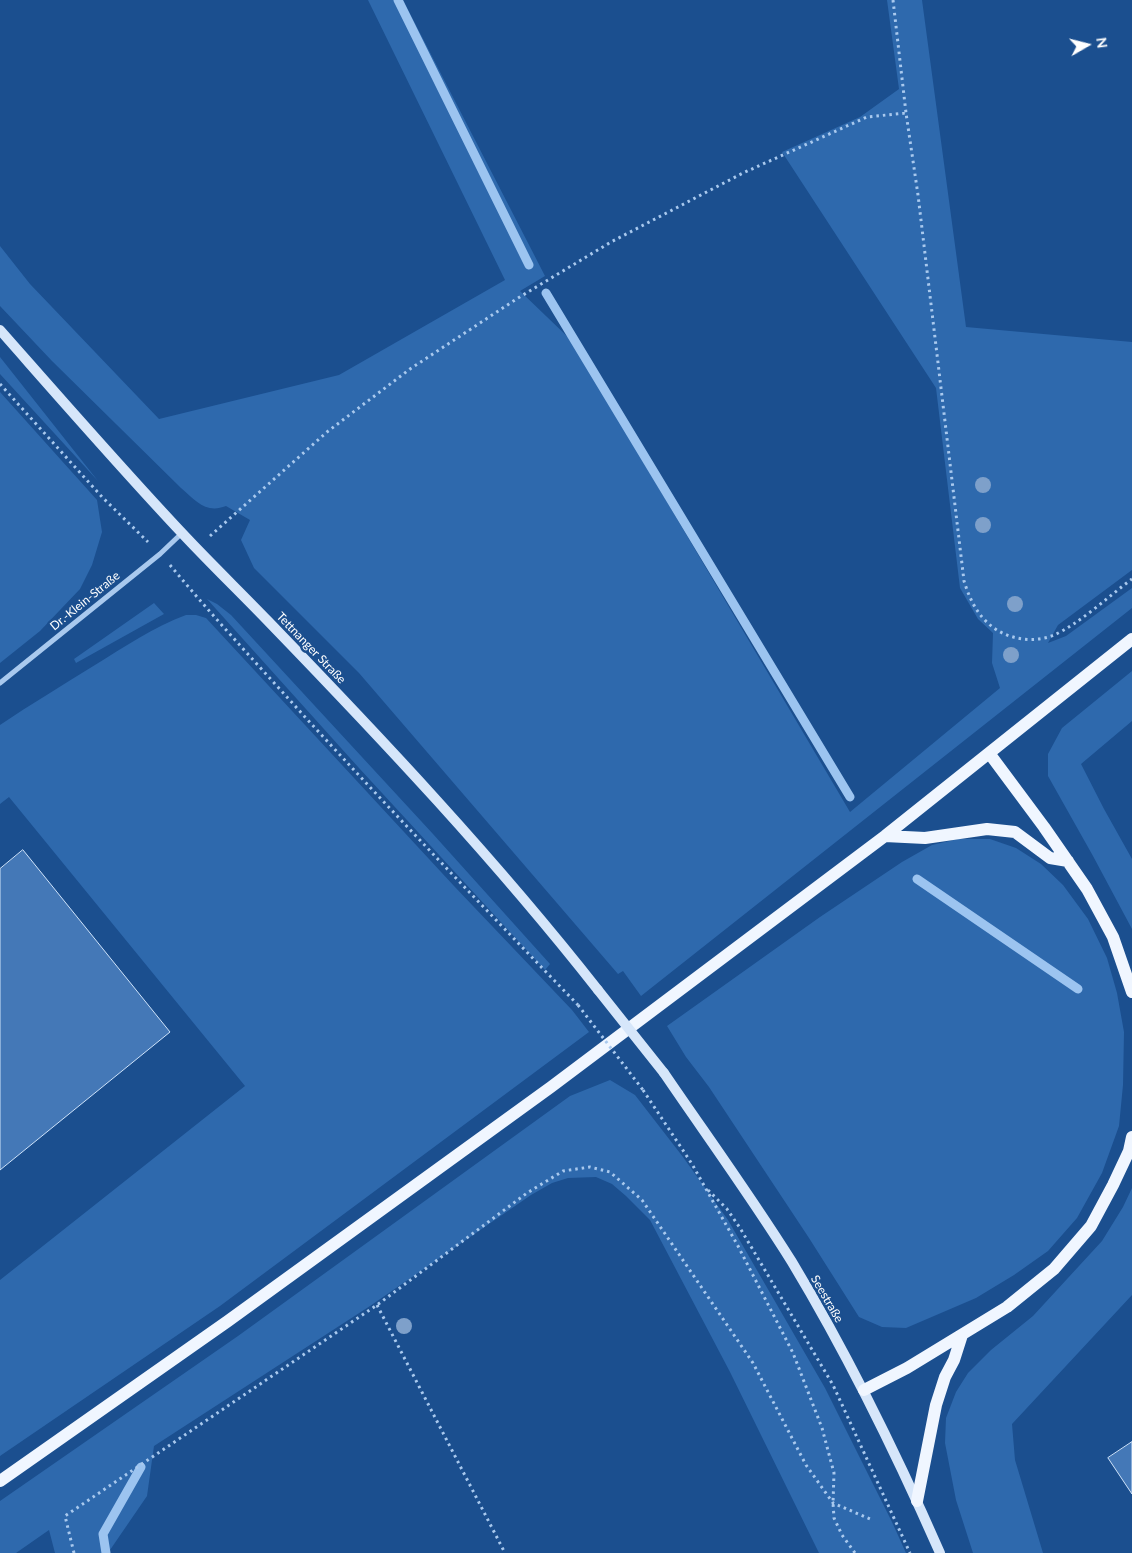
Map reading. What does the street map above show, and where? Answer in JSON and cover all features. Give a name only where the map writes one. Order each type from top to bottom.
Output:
[{"type":"main road","name":"Tettnanger Straße","points":[[0,330],[72,413],[182,533],[421,782],[555,935],[664,1074]]},
{"type":"main road","points":[[0,1481],[228,1321],[543,1092],[885,836],[1132,639]]},
{"type":"main road","points":[[989,753],[1087,888],[1113,937],[1132,992]]},
{"type":"main road","points":[[885,836],[925,838],[987,829],[1015,832],[1050,858],[1068,861]]},
{"type":"main road","name":"Seestraße","points":[[664,1074],[743,1188],[791,1262],[864,1390],[940,1553]]},
{"type":"main road","points":[[864,1390],[907,1368],[1008,1307],[1054,1269],[1091,1226],[1113,1185],[1128,1151],[1132,1136]]},
{"type":"main road","points":[[917,1501],[936,1405],[962,1335]]},
{"type":"street","name":"Dr.-Klein-Straße","points":[[0,683],[160,554],[182,533]]},
{"type":"path","points":[[893,0],[964,581],[970,598],[989,625],[1022,640],[1037,639],[1052,636],[1071,625],[1132,579]]},
{"type":"path","points":[[196,548],[327,432],[410,369],[518,298],[611,242],[743,173],[866,118],[906,113]]},
{"type":"path","points":[[0,384],[103,498],[160,554],[210,614],[365,783],[578,1005],[643,1090],[708,1190],[727,1209],[740,1228],[833,1385],[910,1553]]},
{"type":"path","points":[[692,1164],[738,1246],[793,1353],[822,1428],[832,1464],[834,1473],[834,1518],[842,1535],[855,1553]]},
{"type":"path","points":[[74,1553],[65,1516],[377,1305],[528,1193],[563,1171],[590,1166],[610,1172],[642,1200],[753,1363],[806,1465],[833,1503],[870,1520]]},
{"type":"path","points":[[377,1305],[505,1553]]},
{"type":"shaded area","points":[[368,0],[403,0],[545,276],[520,291],[572,341],[850,812],[1000,688],[992,663],[993,633],[978,619],[960,588],[936,388],[782,152],[860,117],[899,89],[887,0],[922,0],[966,327],[1132,342],[1132,570],[1058,625],[1048,643],[1066,636],[1132,588],[1132,608],[641,996],[623,971],[618,974],[359,673],[254,568],[241,540],[250,520],[226,506],[213,508],[202,505],[181,488],[52,361],[0,306],[0,246],[30,284],[159,419],[339,375],[505,280]]},
{"type":"shaded area","points":[[0,357],[98,481],[0,374]]},
{"type":"shaded area","points":[[0,392],[97,500],[102,532],[92,565],[80,589],[40,631],[0,663]]},
{"type":"shaded area","points":[[207,599],[231,615],[433,834],[550,964],[545,970],[359,768]]},
{"type":"shaded area","points":[[154,603],[164,614],[76,663],[74,659]]},
{"type":"shaded area","points":[[186,615],[206,618],[454,886],[572,1010],[589,1032],[220,1306],[0,1456],[0,1280],[245,1086],[9,797],[0,804],[0,725],[139,638],[162,625]]},
{"type":"shaded area","points":[[1132,671],[1132,721],[1081,764],[1132,859],[1132,929],[1048,776],[1048,754],[1062,728]]},
{"type":"shaded area","points":[[958,839],[990,839],[1016,848],[1041,864],[1063,885],[1088,919],[1107,958],[1117,993],[1124,1032],[1123,1085],[1119,1126],[1102,1173],[1077,1218],[1048,1251],[1014,1275],[976,1298],[906,1328],[882,1327],[859,1317],[809,1238],[667,1026],[820,917],[902,862],[932,845]]},
{"type":"shaded area","points":[[610,1080],[635,1095],[683,1157],[728,1220],[825,1388],[906,1553],[819,1553],[730,1372],[650,1220],[612,1184],[596,1177],[568,1178],[552,1183],[531,1195],[370,1306],[154,1446],[147,1496],[110,1550],[110,1553],[55,1553],[49,1530],[16,1553],[0,1553],[0,1501],[238,1336],[570,1096]]},
{"type":"shaded area","points":[[1132,1188],[1132,1295],[1012,1424],[1015,1460],[1043,1553],[973,1553],[956,1500],[945,1443],[946,1418],[956,1392],[968,1373],[991,1350],[1033,1316],[1102,1241],[1123,1207]]},
{"type":"building","points":[[23,850],[170,1032],[0,1170],[0,869]]},
{"type":"building","points":[[1132,1442],[1132,1494],[1108,1458]]},
{"type":"waterway","points":[[398,0],[529,265]]},
{"type":"waterway","points":[[546,293],[850,797]]},
{"type":"waterway","points":[[917,879],[1078,989]]},
{"type":"waterway","points":[[106,1553],[103,1534],[141,1467]]}]
